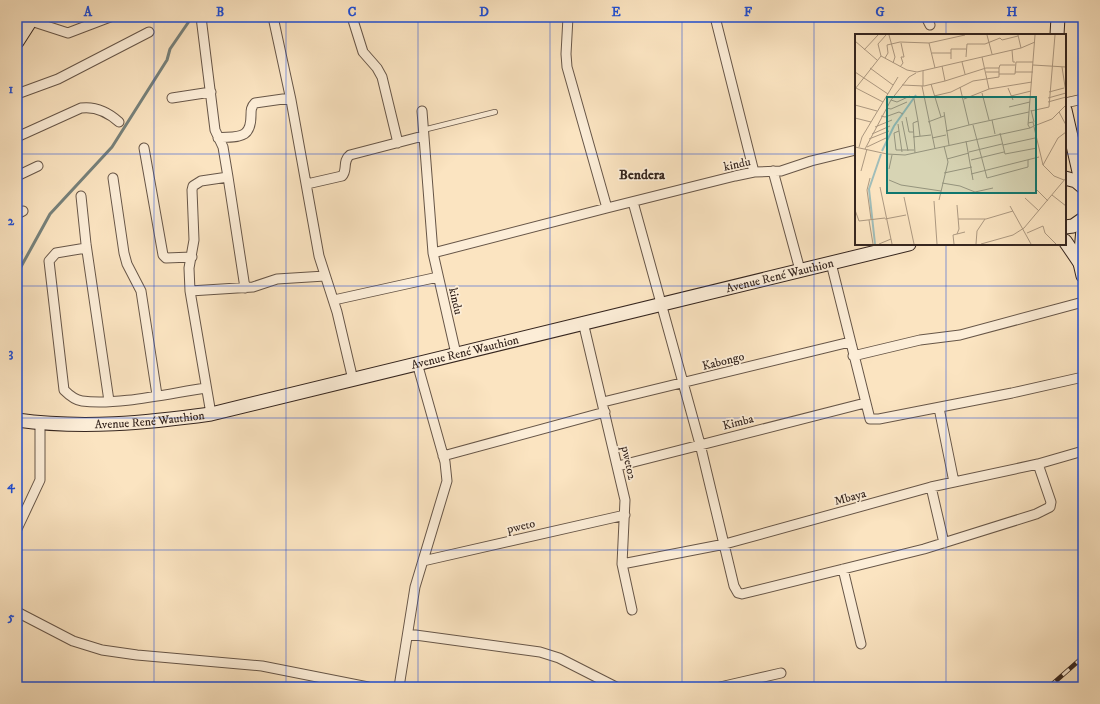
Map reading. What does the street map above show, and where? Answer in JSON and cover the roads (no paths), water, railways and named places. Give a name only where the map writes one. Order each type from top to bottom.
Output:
[{"type":"street","points":[[17,42],[32,19],[68,33],[110,17]]},
{"type":"street","points":[[201,17],[218,138],[223,147],[245,288]]},
{"type":"street","points":[[272,17],[307,184],[319,256],[334,300],[353,380]]},
{"type":"street","points":[[352,17],[363,52],[377,68],[382,77],[398,143]]},
{"type":"street","points":[[568,17],[566,54],[567,67],[607,208]]},
{"type":"street","points":[[715,17],[754,172]]},
{"type":"street","points":[[1057,34],[1058,17]]},
{"type":"street","points":[[17,94],[58,80],[149,32]]},
{"type":"street","points":[[172,98],[211,92]]},
{"type":"street","points":[[218,138],[247,134],[250,130],[251,110],[255,103],[290,98]]},
{"type":"street","points":[[1066,103],[1083,99]]},
{"type":"street","points":[[17,137],[81,108],[97,108],[119,122]]},
{"type":"street","name":"kindu","points":[[422,111],[433,253],[456,354]]},
{"type":"street","points":[[1066,114],[1082,186]]},
{"type":"street","points":[[307,184],[342,176],[345,172],[345,162],[350,155],[398,143],[423,133]]},
{"type":"street","points":[[144,148],[163,255],[166,258],[192,257]]},
{"type":"street","name":"kindu","points":[[433,253],[754,172],[789,169],[811,161],[855,150]]},
{"type":"street","points":[[17,176],[38,166]]},
{"type":"street","points":[[774,171],[800,270]]},
{"type":"street","points":[[211,414],[190,291],[189,268],[194,240],[193,186],[198,181],[228,177]]},
{"type":"street","points":[[113,178],[124,253],[127,264],[141,291],[157,395]]},
{"type":"street","points":[[1066,178],[1076,181],[1082,186]]},
{"type":"street","points":[[81,196],[86,248],[109,401]]},
{"type":"street","points":[[633,202],[700,444],[736,592],[740,594],[844,569],[944,543],[1023,519],[1050,507],[1051,501],[1038,464]]},
{"type":"street","points":[[1066,228],[1073,226],[1083,219]]},
{"type":"street","points":[[1083,228],[1080,262],[1083,276]]},
{"type":"street","points":[[1066,242],[1080,262]]},
{"type":"street","name":"Avenue René Wauthion","points":[[17,420],[40,423],[136,424],[211,414],[583,322],[905,245]]},
{"type":"street","points":[[86,248],[56,253],[49,261],[62,384],[67,393],[82,401],[109,401],[206,388]]},
{"type":"street","points":[[831,262],[868,417],[872,419],[939,408],[1083,377]]},
{"type":"street","points":[[190,291],[245,288],[260,286],[277,279],[325,276]]},
{"type":"street","points":[[334,300],[438,277]]},
{"type":"street","points":[[853,356],[920,340],[960,335],[1083,302]]},
{"type":"street","name":"pweto2","points":[[583,322],[618,466],[624,500],[625,515],[622,564],[632,610]]},
{"type":"street","name":"Kabongo","points":[[603,402],[850,342]]},
{"type":"street","points":[[399,687],[415,587],[446,485],[447,472],[417,364]]},
{"type":"street","name":"Kimba","points":[[618,466],[865,403]]},
{"type":"street","points":[[939,408],[954,482]]},
{"type":"street","points":[[443,456],[605,412]]},
{"type":"street","points":[[17,529],[40,480],[40,423]]},
{"type":"street","name":"Mbaya","points":[[622,564],[725,544],[931,487],[1038,464],[1083,452]]},
{"type":"street","points":[[931,487],[944,543]]},
{"type":"street","name":"pweto","points":[[422,561],[625,515]]},
{"type":"street","points":[[844,569],[861,644]]},
{"type":"street","points":[[19,613],[73,641],[102,650],[137,655],[262,666],[368,687]]},
{"type":"street","points":[[408,634],[540,652],[559,658],[616,687]]},
{"type":"street","points":[[720,687],[781,672]]},
{"type":"lane","points":[[423,133],[495,112]]},
{"type":"waterway","points":[[17,274],[50,214],[112,147],[167,60],[170,49],[192,17]]},
{"type":"railway","points":[[1049,687],[1083,657]]},
{"type":"railway","points":[[17,684],[22,687]]},
{"type":"district","name":"Bendera","points":[[642,174]]}]
